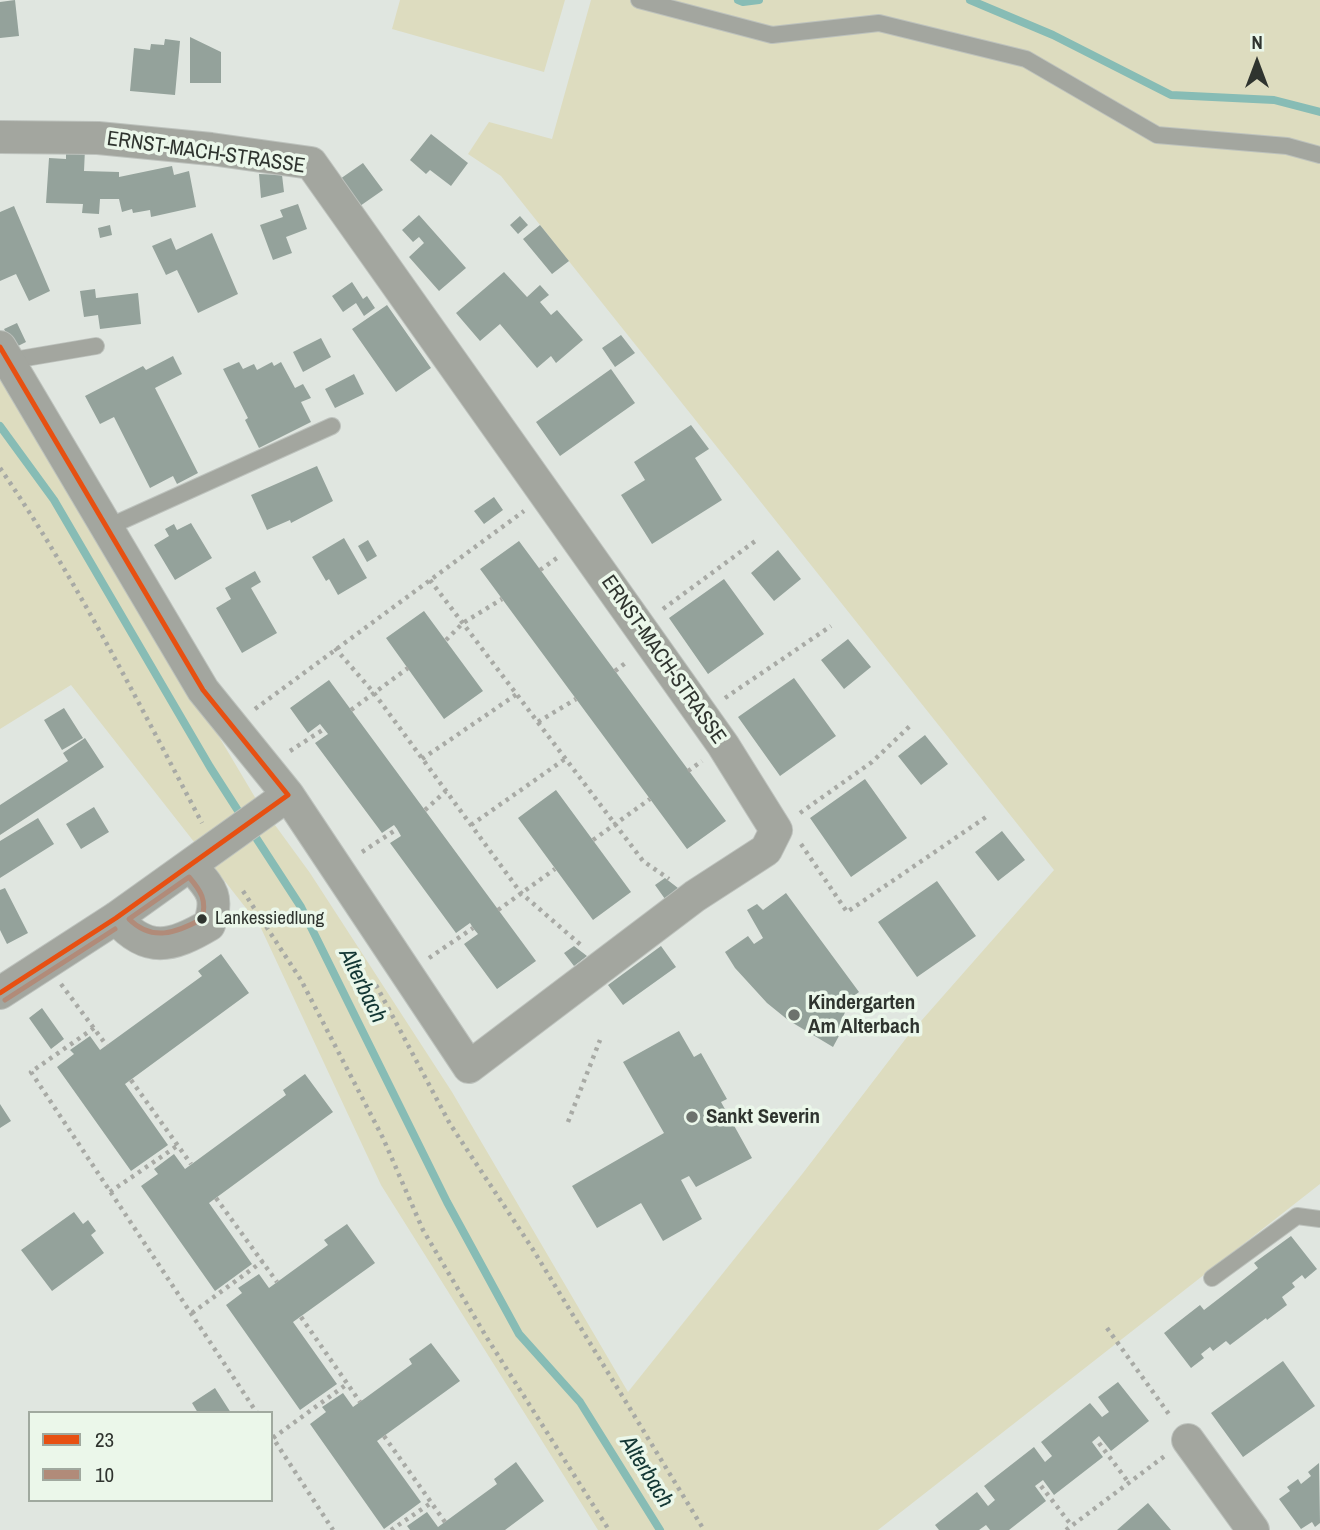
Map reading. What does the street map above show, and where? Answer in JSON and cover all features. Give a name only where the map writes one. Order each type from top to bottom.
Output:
[{"type":"street","name":"ERNST-MACH-STRASSE","points":[[0,137],[98,138],[211,149],[311,163],[782,826]]},
{"type":"street","points":[[4,354],[203,690],[276,803],[306,824],[469,1067],[695,896],[766,850],[782,826]]},
{"type":"street","points":[[0,993],[116,918],[190,866],[215,839],[276,803]]},
{"type":"street","points":[[116,918],[128,932],[150,943],[182,941],[209,925],[215,907],[209,888],[190,866]]},
{"type":"street","points":[[1188,1440],[1253,1530]]},
{"type":"lane","points":[[639,0],[772,35],[879,23],[1026,59],[1157,135],[1287,146],[1320,155]]},
{"type":"lane","points":[[4,354],[96,346]]},
{"type":"lane","points":[[106,528],[332,426]]},
{"type":"lane","points":[[1212,1278],[1297,1216],[1320,1219]]},
{"type":"path","points":[[0,468],[26,505],[114,656],[215,839]]},
{"type":"path","points":[[272,698],[335,648],[514,518]]},
{"type":"path","points":[[639,626],[758,539]]},
{"type":"path","points":[[430,580],[643,861],[695,896]]},
{"type":"path","points":[[446,640],[463,623],[502,599]]},
{"type":"path","points":[[701,714],[831,626]]},
{"type":"path","points":[[335,648],[374,693],[521,894],[603,965]]},
{"type":"path","points":[[351,710],[408,668]]},
{"type":"path","points":[[422,759],[517,694]]},
{"type":"path","points":[[538,722],[576,699]]},
{"type":"path","points":[[911,725],[872,762],[782,826],[847,912],[986,817]]},
{"type":"path","points":[[289,751],[324,729]]},
{"type":"path","points":[[471,825],[565,759]]},
{"type":"path","points":[[425,810],[446,791]]},
{"type":"path","points":[[593,840],[650,799]]},
{"type":"path","points":[[338,870],[397,829]]},
{"type":"path","points":[[499,910],[555,869]]},
{"type":"path","points":[[236,880],[302,980],[383,1138],[424,1230],[487,1338],[609,1530]]},
{"type":"path","points":[[419,965],[474,928]]},
{"type":"path","points":[[46,964],[107,1046]]},
{"type":"path","points":[[373,979],[450,1124],[532,1248],[704,1530]]},
{"type":"path","points":[[94,1028],[31,1072],[256,1411]]},
{"type":"path","points":[[568,1122],[600,1040]]},
{"type":"path","points":[[131,1080],[191,1164]]},
{"type":"path","points":[[110,1192],[177,1146]]},
{"type":"path","points":[[216,1198],[277,1282]]},
{"type":"path","points":[[192,1313],[262,1261]]},
{"type":"path","points":[[301,1317],[360,1402]]},
{"type":"path","points":[[1066,1530],[1188,1440],[1107,1328]]},
{"type":"path","points":[[273,1435],[347,1384]]},
{"type":"path","points":[[384,1436],[445,1522]]},
{"type":"path","points":[[273,1438],[332,1530]]},
{"type":"path","points":[[1099,1443],[1129,1483]]},
{"type":"path","points":[[1041,1486],[1072,1526]]},
{"type":"path","points":[[391,1530],[431,1503]]},
{"type":"green space","points":[[400,0],[565,0],[544,72],[392,29]]},
{"type":"green space","points":[[591,0],[1320,0],[1320,1184],[878,1530],[598,1530],[381,1185],[260,926],[71,685],[0,729],[0,368],[256,799],[310,873],[452,1092],[628,1392],[803,1173],[907,1037],[1054,870],[501,176],[468,154],[489,122],[552,139]]},
{"type":"building","points":[[15,0],[19,36],[0,38],[0,2]]},
{"type":"building","points":[[190,37],[221,52],[221,83],[190,83]]},
{"type":"building","points":[[165,39],[180,41],[175,95],[130,91],[134,48],[150,50],[151,44],[164,45]]},
{"type":"building","points":[[431,134],[468,163],[451,186],[430,170],[426,174],[410,160]]},
{"type":"building","points":[[66,148],[85,149],[84,171],[119,172],[119,177],[172,166],[174,175],[189,171],[196,207],[151,217],[150,210],[133,213],[132,209],[122,212],[119,199],[100,199],[99,214],[82,213],[83,204],[46,203],[49,158],[66,159]]},
{"type":"building","points":[[363,163],[383,190],[360,206],[340,179]]},
{"type":"building","points":[[259,174],[282,175],[284,192],[261,198]]},
{"type":"building","points":[[298,204],[307,229],[286,237],[292,253],[273,260],[260,225],[283,217],[280,210]]},
{"type":"building","points":[[14,206],[50,291],[29,301],[16,274],[0,281],[0,212]]},
{"type":"building","points":[[419,215],[466,268],[439,291],[409,257],[424,243],[419,237],[413,242],[402,230]]},
{"type":"building","points":[[520,216],[528,225],[518,234],[510,225]]},
{"type":"building","points":[[110,225],[112,235],[100,238],[98,228]]},
{"type":"building","points":[[540,225],[569,261],[552,274],[523,239]]},
{"type":"building","points":[[212,233],[238,294],[198,313],[177,270],[166,275],[152,246],[171,238],[176,250]]},
{"type":"building","points":[[504,272],[527,297],[540,285],[549,295],[540,302],[551,315],[557,310],[583,340],[556,363],[551,356],[537,368],[500,324],[480,341],[456,313]]},
{"type":"building","points":[[352,282],[363,299],[367,296],[375,308],[364,316],[356,303],[343,312],[332,296]]},
{"type":"building","points":[[95,289],[96,298],[138,293],[141,324],[100,329],[98,315],[84,317],[80,291]]},
{"type":"building","points":[[387,305],[431,368],[396,392],[352,329]]},
{"type":"building","points":[[17,323],[26,342],[14,348],[4,329]]},
{"type":"building","points":[[621,335],[635,353],[615,367],[602,348]]},
{"type":"building","points":[[321,338],[331,357],[303,372],[293,352]]},
{"type":"building","points":[[173,356],[182,374],[155,388],[198,473],[177,484],[173,476],[150,488],[114,417],[100,424],[85,396],[143,366],[146,370]]},
{"type":"building","points":[[239,362],[243,369],[254,364],[257,370],[272,362],[274,366],[281,362],[295,388],[303,384],[311,398],[301,402],[311,422],[259,448],[245,420],[248,418],[223,369]]},
{"type":"building","points":[[611,369],[635,403],[560,456],[536,422]]},
{"type":"building","points":[[354,374],[364,394],[335,408],[325,389]]},
{"type":"building","points":[[691,425],[709,449],[695,458],[722,500],[652,544],[621,495],[645,480],[634,462]]},
{"type":"building","points":[[317,466],[333,501],[291,523],[290,520],[267,530],[251,495]]},
{"type":"building","points":[[494,497],[503,510],[484,524],[474,511]]},
{"type":"building","points":[[191,523],[212,558],[175,580],[154,545],[169,536],[165,529],[174,524],[177,530]]},
{"type":"building","points":[[344,538],[367,578],[338,595],[312,557]]},
{"type":"building","points":[[368,540],[377,556],[367,562],[358,546]]},
{"type":"building","points":[[519,541],[726,821],[687,849],[480,569]]},
{"type":"building","points":[[778,550],[801,579],[774,601],[751,573]]},
{"type":"building","points":[[255,571],[261,582],[251,588],[277,633],[242,653],[216,608],[231,599],[225,588]]},
{"type":"building","points":[[724,579],[764,634],[708,674],[669,618]]},
{"type":"building","points":[[424,611],[483,691],[444,719],[386,638]]},
{"type":"building","points":[[848,639],[871,667],[844,689],[821,660]]},
{"type":"building","points":[[794,678],[836,736],[780,776],[738,717]]},
{"type":"building","points":[[329,680],[536,961],[497,989],[464,944],[478,934],[470,923],[456,933],[390,843],[401,836],[397,829],[394,825],[382,833],[315,743],[328,734],[320,724],[308,733],[290,708]]},
{"type":"building","points":[[64,708],[83,738],[62,750],[44,720]]},
{"type":"building","points":[[925,735],[948,764],[921,785],[898,756]]},
{"type":"building","points":[[85,738],[104,767],[0,835],[0,805],[68,761],[63,753]]},
{"type":"building","points":[[865,779],[907,838],[851,877],[810,818]]},
{"type":"building","points":[[556,790],[631,892],[593,920],[518,818]]},
{"type":"building","points":[[94,807],[109,832],[81,849],[66,824]]},
{"type":"building","points":[[38,818],[54,844],[0,878],[0,841]]},
{"type":"building","points":[[1002,831],[1025,860],[998,881],[975,852]]},
{"type":"building","points":[[665,878],[678,888],[665,899],[655,885]]},
{"type":"building","points":[[937,881],[976,936],[917,977],[878,922]]},
{"type":"building","points":[[5,888],[28,933],[7,944],[0,930],[0,890]]},
{"type":"building","points":[[786,893],[859,992],[843,1004],[847,1008],[842,1019],[847,1021],[833,1047],[788,1020],[767,1003],[735,968],[725,952],[748,936],[754,944],[763,938],[747,910],[757,904],[763,910]]},
{"type":"building","points":[[574,946],[587,956],[574,966],[564,953]]},
{"type":"building","points":[[661,946],[676,967],[623,1005],[608,985]]},
{"type":"building","points":[[221,954],[249,993],[125,1084],[168,1145],[131,1171],[57,1067],[74,1054],[70,1050],[90,1036],[100,1050],[202,976],[198,971]]},
{"type":"building","points":[[42,1008],[64,1039],[51,1049],[29,1018]]},
{"type":"building","points":[[679,1031],[694,1057],[701,1053],[727,1099],[721,1102],[752,1158],[696,1187],[689,1176],[681,1180],[702,1219],[663,1241],[641,1203],[597,1228],[572,1186],[664,1133],[623,1062]]},
{"type":"building","points":[[305,1074],[333,1112],[209,1203],[252,1264],[215,1291],[141,1186],[158,1174],[154,1169],[174,1154],[185,1169],[286,1095],[283,1090]]},
{"type":"building","points":[[0,1104],[11,1121],[0,1128]]},
{"type":"building","points":[[74,1212],[83,1224],[88,1220],[96,1231],[91,1235],[104,1253],[52,1291],[21,1250]]},
{"type":"building","points":[[347,1224],[375,1263],[293,1322],[337,1384],[300,1410],[226,1305],[242,1293],[238,1288],[259,1274],[269,1288],[328,1245],[324,1240]]},
{"type":"building","points":[[1291,1236],[1317,1269],[1305,1279],[1302,1275],[1292,1283],[1295,1287],[1282,1297],[1287,1305],[1230,1345],[1226,1341],[1213,1351],[1210,1347],[1201,1354],[1204,1358],[1191,1368],[1164,1333],[1200,1305],[1204,1310],[1258,1268],[1254,1263]]},
{"type":"building","points":[[431,1343],[460,1381],[377,1441],[421,1502],[384,1529],[310,1424],[326,1412],[322,1407],[343,1393],[353,1407],[412,1364],[409,1359]]},
{"type":"building","points":[[1283,1361],[1315,1406],[1243,1457],[1211,1413]]},
{"type":"building","points":[[1118,1382],[1149,1421],[1111,1451],[1099,1436],[1092,1442],[1103,1457],[1054,1495],[1043,1480],[1035,1486],[1046,1501],[1009,1530],[990,1530],[986,1525],[979,1530],[939,1530],[935,1525],[977,1492],[988,1506],[995,1500],[984,1486],[1034,1447],[1045,1462],[1052,1456],[1041,1442],[1090,1403],[1102,1417],[1109,1412],[1098,1397]]},
{"type":"building","points":[[215,1388],[230,1411],[197,1411],[192,1403]]},
{"type":"building","points":[[516,1462],[544,1501],[505,1530],[410,1530],[407,1526],[427,1512],[438,1527],[497,1484],[494,1479]]},
{"type":"building","points":[[1319,1463],[1320,1523],[1315,1527],[1312,1522],[1301,1529],[1279,1499],[1290,1491],[1287,1487],[1298,1479],[1301,1484],[1311,1476],[1308,1472]]},
{"type":"building","points":[[1148,1503],[1171,1530],[1117,1530]]},
{"type":"waterway","points":[[738,0],[759,0]]},
{"type":"waterway","points":[[970,0],[1053,35],[1171,95],[1274,100],[1320,112]]},
{"type":"waterway","name":"Alterbach","points":[[0,426],[54,500],[210,767],[244,820]]},
{"type":"waterway","name":"Alterbach","points":[[251,830],[301,907],[447,1202],[519,1334],[580,1402],[660,1530]]},
{"type":"transit line","name":"23","points":[[0,347],[203,690],[288,795],[116,918],[0,993]]},
{"type":"transit line","name":"10","points":[[189,877],[202,896],[202,919],[164,933],[146,931],[129,919],[189,877]]},
{"type":"transit line","name":"10","points":[[5,1000],[115,929]]},
{"type":"place","name":"Lankessiedlung","points":[[202,919]]},
{"type":"place","name":"Kindergarten Am Alterbach","points":[[794,1015]]},
{"type":"place","name":"Sankt Severin","points":[[692,1117]]}]
